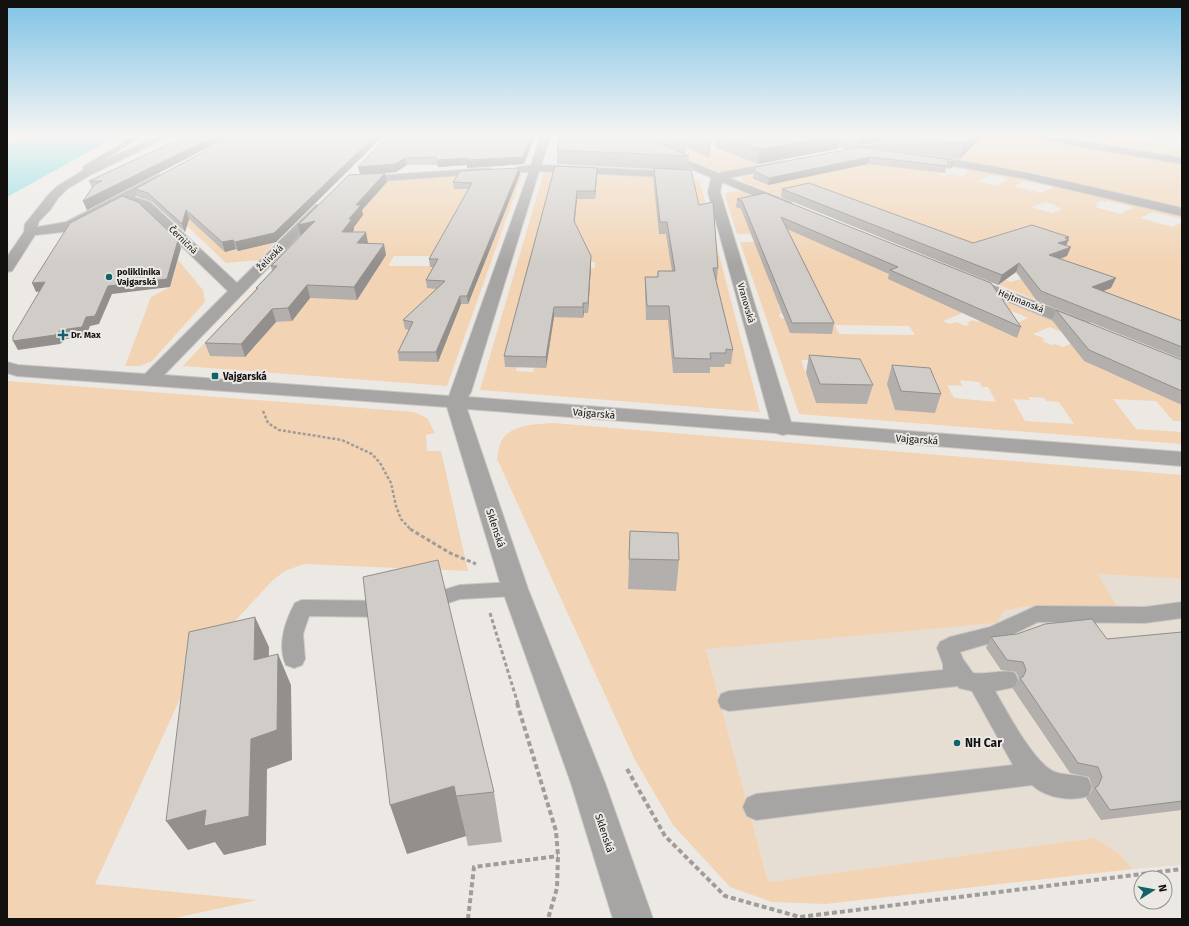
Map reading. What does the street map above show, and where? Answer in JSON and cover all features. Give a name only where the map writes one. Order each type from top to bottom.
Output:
[{"type":"street","points":[[7,268],[31,232],[34,219],[46,207],[52,196],[78,178]]},
{"type":"street","points":[[31,232],[62,228],[71,225],[161,178]]},
{"type":"street","points":[[349,178],[344,183],[405,178]]},
{"type":"street","points":[[455,402],[460,392],[533,178]]},
{"type":"street","name":"Vranovská","points":[[717,178],[714,192],[783,429]]},
{"type":"street","points":[[720,178],[803,212]]},
{"type":"street","points":[[1043,178],[1182,212]]},
{"type":"street","name":"Černičná","points":[[124,197],[146,205],[237,292]]},
{"type":"street","name":"Želivská","points":[[149,380],[327,200]]},
{"type":"street","name":"Hejtmanská","points":[[954,274],[1094,331]]},
{"type":"street","name":"Vajgarská","points":[[7,367],[17,370],[455,402],[783,429],[1182,459]]},
{"type":"street","name":"Sklenská","points":[[455,402],[499,590],[588,782],[633,919]]},
{"type":"lane","points":[[294,659],[293,634],[302,608],[407,608],[460,592],[499,590]]},
{"type":"lane","points":[[1008,680],[979,683],[967,681],[954,664],[948,648],[957,643],[994,634],[1036,614],[1145,615],[1182,610]]},
{"type":"lane","points":[[729,701],[953,678],[954,664]]},
{"type":"lane","points":[[979,683],[1024,760],[1044,780],[1066,787],[1079,788]]},
{"type":"lane","points":[[756,807],[1028,775],[1024,760]]},
{"type":"path","points":[[262,405],[268,423],[279,430],[342,440],[372,454],[380,463],[391,483],[396,506],[401,519],[412,530],[450,553],[476,564]]},
{"type":"path","points":[[474,557],[476,564],[499,590],[556,831],[558,856],[557,888],[548,919]]},
{"type":"path","points":[[626,769],[665,836],[725,896],[800,917],[1182,869]]},
{"type":"path","points":[[468,919],[474,867],[558,856]]},
{"type":"shaded area","points":[[421,178],[521,178],[447,386],[183,366],[355,183]],"holes":[[[394,256],[440,256],[435,266],[388,266]],[[304,305],[299,313],[283,322],[262,321]]]},
{"type":"shaded area","points":[[542,178],[552,178],[551,182],[576,182],[592,180],[592,178],[669,178],[697,180],[700,182],[760,412],[480,390]],"holes":[[[654,182],[690,182],[692,190],[690,192],[667,191],[666,185],[658,185]],[[551,186],[571,186],[570,193],[549,193]],[[667,193],[689,193],[690,197],[693,197],[695,206],[674,206],[678,204],[671,204],[671,201],[681,200],[681,197],[668,197]],[[549,198],[572,198],[572,207],[546,205]],[[545,210],[570,211],[570,216],[574,216],[572,219],[544,219]],[[697,212],[698,221],[683,221],[682,217],[676,217],[675,213]],[[554,222],[566,224],[566,226],[574,226],[574,229],[565,229],[564,233],[540,233],[542,224],[553,224]],[[674,226],[700,226],[703,228],[704,232],[702,233],[705,247],[669,247],[668,242],[679,242],[677,234],[659,234],[658,228],[674,228]],[[539,237],[563,239],[563,242],[558,242],[557,246],[537,246]],[[535,252],[557,252],[554,265],[532,262]],[[678,254],[706,255],[707,265],[683,265],[682,260],[678,260]],[[568,262],[595,262],[595,268],[567,268]],[[674,270],[692,270],[693,273],[710,273],[716,277],[711,280],[712,289],[701,289],[700,286],[682,286],[679,273],[674,273]],[[530,271],[561,272],[560,275],[564,276],[563,281],[559,281],[558,285],[527,284]],[[657,284],[672,284],[673,290],[665,290],[666,296],[645,295],[645,290],[657,290]],[[525,293],[556,294],[555,297],[563,298],[562,305],[554,305],[553,308],[522,307]],[[673,294],[715,295],[719,310],[684,310],[683,305],[678,305],[678,302],[673,302]],[[571,307],[588,307],[588,313],[584,313],[583,318],[564,317],[565,313],[570,313]],[[519,316],[547,317],[547,320],[553,320],[552,325],[546,325],[544,332],[515,332]],[[674,318],[721,319],[725,336],[676,336],[675,331],[679,330],[679,323],[674,323]],[[511,347],[549,348],[546,368],[534,368],[533,372],[516,371],[517,367],[505,367]],[[671,347],[720,348],[721,351],[728,352],[730,364],[724,364],[724,367],[708,367],[709,373],[673,373]]]},
{"type":"shaded area","points":[[741,178],[761,178],[753,180],[767,185],[785,181],[777,178],[983,178],[977,181],[996,186],[1008,179],[1004,178],[1028,178],[1182,215],[1182,219],[1153,212],[1140,218],[1172,227],[1182,222],[1182,359],[740,180]],"holes":[[[1026,181],[1054,187],[1041,193],[1014,186]],[[1101,201],[1108,201],[1134,207],[1121,214],[1095,207],[1099,205],[1095,204]],[[1045,202],[1063,209],[1052,213],[1031,207]],[[1019,269],[1030,276],[1011,282],[986,272]]]},
{"type":"shaded area","points":[[1055,178],[1182,178],[1182,208]]},
{"type":"shaded area","points":[[334,183],[258,260],[226,263],[164,204]]},
{"type":"shaded area","points":[[737,191],[744,192],[1182,374],[1182,424],[1180,421],[1173,421],[1156,401],[1113,399],[1136,429],[1182,432],[1182,444],[799,414],[740,242],[756,242],[753,234],[737,234],[725,195],[726,193]],"holes":[[[769,281],[806,281],[779,289],[772,289]],[[778,304],[811,304],[823,320],[784,319],[779,317],[782,313]],[[1000,306],[1028,318],[1014,324]],[[965,312],[982,320],[978,322],[973,320],[966,323],[970,324],[966,326],[957,322],[950,324],[943,321]],[[835,325],[909,326],[915,335],[839,334]],[[1050,327],[1080,340],[1063,347],[1042,341],[1045,339],[1033,334]],[[1104,350],[1112,374],[1082,360]],[[801,360],[848,360],[816,403]],[[960,380],[979,382],[982,387],[988,387],[996,402],[954,398],[947,385],[962,386]],[[1028,397],[1044,398],[1046,401],[1059,402],[1074,424],[1025,421],[1013,399],[1030,400]]]},
{"type":"shaded area","points":[[178,260],[203,290],[205,302],[152,361],[140,366],[125,366],[151,297],[170,287]]},
{"type":"shaded area","points":[[7,381],[414,412],[427,418],[435,433],[426,435],[427,451],[441,451],[468,571],[304,564],[285,571],[273,580],[197,662],[95,884],[257,900],[171,919],[7,919]]},
{"type":"shaded area","points":[[553,423],[1182,475],[1182,579],[1097,574],[1119,609],[1027,606],[1004,611],[997,623],[706,649],[768,882],[1095,838],[1118,853],[1133,869],[826,904],[772,902],[730,887],[673,825],[634,758],[497,459],[502,440],[512,431],[525,426]],"holes":[[[630,545],[649,545],[628,589]]]},
{"type":"shaded area","name":"NH Car","points":[[1096,574],[1182,579],[1182,865],[1133,869],[1118,853],[1095,838],[768,882],[706,648],[997,623],[1004,611],[1027,606],[1119,609]]},
{"type":"water","points":[[7,178],[41,178],[7,197]]},
{"type":"building","points":[[95,178],[129,178],[83,201],[95,184],[102,181],[89,181]]},
{"type":"building","points":[[155,178],[331,178],[274,233],[235,242],[233,240],[222,242],[186,210],[182,224],[148,193],[135,189]]},
{"type":"building","points":[[346,178],[380,178],[356,205],[361,205],[349,219],[352,219],[342,232],[366,232],[357,243],[384,244],[354,287],[307,285],[288,308],[272,309],[241,344],[205,343],[277,266],[271,266],[315,221],[298,225]]},
{"type":"building","points":[[455,178],[515,178],[467,296],[460,296],[436,352],[398,352],[413,322],[403,320],[445,281],[426,280],[438,259],[429,259],[472,183],[453,182]]},
{"type":"building","points":[[552,178],[596,178],[595,191],[577,191],[574,221],[591,256],[588,303],[583,303],[583,307],[554,307],[546,357],[504,356]]},
{"type":"building","points":[[655,178],[693,178],[699,205],[713,202],[718,268],[713,268],[733,350],[726,349],[726,353],[710,353],[711,359],[674,358],[669,306],[647,306],[645,277],[658,277],[658,271],[675,271],[667,222],[660,222]]},
{"type":"building","points":[[809,183],[973,243],[1032,225],[1069,237],[1065,238],[1069,240],[1058,243],[1071,247],[1049,255],[1116,278],[1092,287],[1182,321],[1182,347],[1041,291],[1019,263],[1002,275],[782,189]]},
{"type":"building","points":[[765,193],[991,283],[1021,327],[890,270],[898,267],[781,217],[834,323],[792,323],[742,201],[737,199]]},
{"type":"building","name":"poliklinika Vajgarská","points":[[122,196],[138,202],[178,240],[167,279],[108,286],[95,316],[86,317],[82,327],[61,330],[55,335],[13,341],[13,336],[45,282],[32,283],[70,223]]},
{"type":"building","points":[[1056,310],[1182,360],[1182,391],[1089,350]]},
{"type":"building","points":[[809,355],[860,359],[873,385],[820,384]]},
{"type":"building","points":[[892,365],[930,368],[941,394],[901,391]]},
{"type":"building","points":[[630,531],[678,533],[679,560],[629,559]]},
{"type":"building","points":[[438,560],[494,792],[456,796],[454,786],[390,805],[363,577]]},
{"type":"building","points":[[255,617],[254,660],[278,654],[277,730],[251,739],[249,816],[204,826],[206,810],[166,821],[189,632]]},
{"type":"building","points":[[1092,619],[1107,639],[1182,632],[1182,801],[1110,810],[1095,788],[1098,786],[1102,777],[1098,767],[1078,763],[1020,678],[1023,677],[1026,670],[1023,662],[1007,660],[991,637],[1017,634],[1045,624]]},
{"type":"place","name":"poliklinika Vajgarská","points":[[109,277]]},
{"type":"place","name":"Dr. Max","points":[[63,335]]},
{"type":"place","name":"Vajgarská","points":[[215,376]]},
{"type":"place","name":"NH Car","points":[[957,743]]}]
